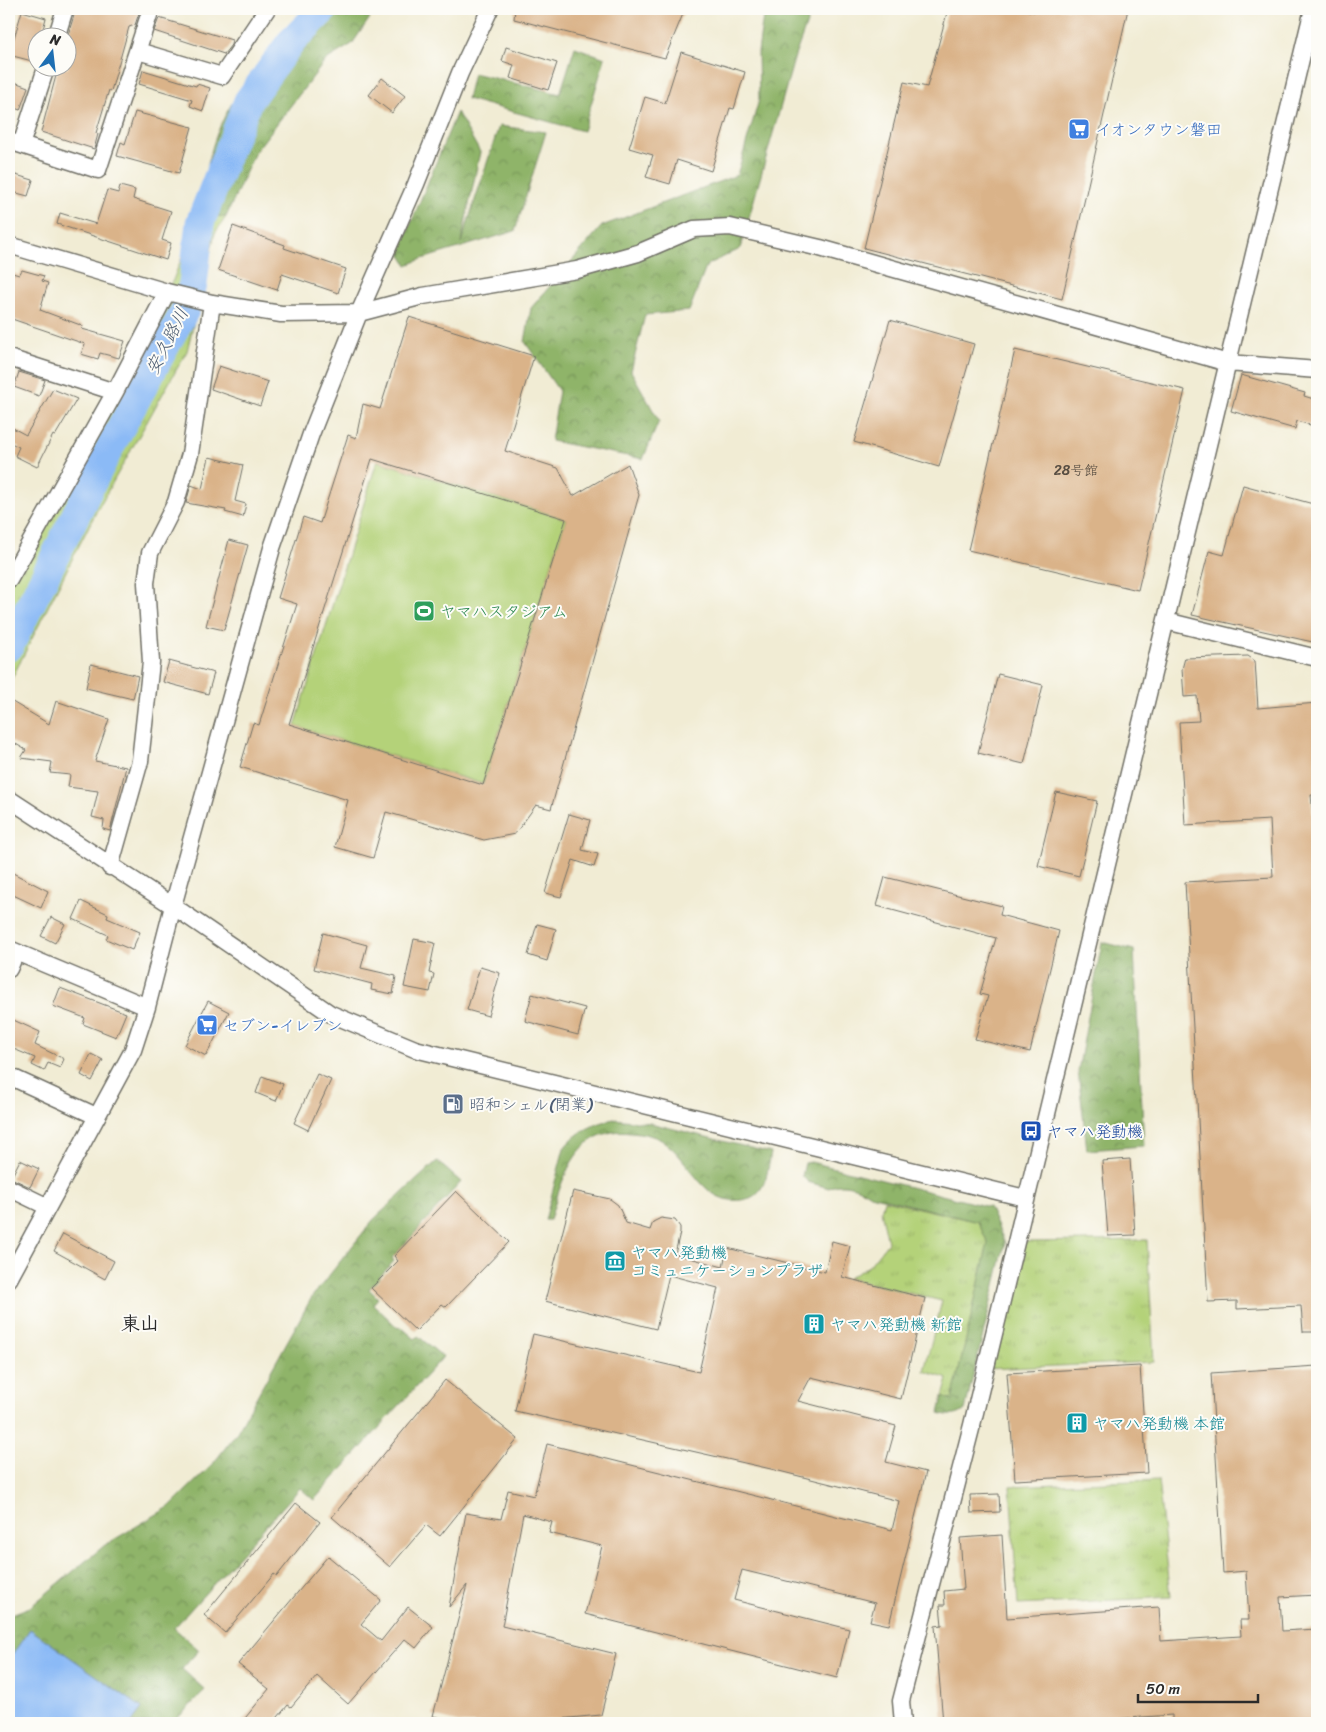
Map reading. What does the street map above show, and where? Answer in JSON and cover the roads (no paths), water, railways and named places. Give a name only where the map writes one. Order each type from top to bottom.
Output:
[{"type":"street","points":[[59,28],[65,9]]},
{"type":"street","points":[[42,78],[15,143],[98,170],[151,9]]},
{"type":"street","points":[[138,51],[222,76],[267,9]]},
{"type":"street","points":[[9,1279],[46,1206],[133,1050],[147,1007],[272,548],[311,434],[359,313],[416,184],[460,72],[490,9]]},
{"type":"street","points":[[902,1723],[901,1701],[972,1425],[1312,9]]},
{"type":"street","points":[[9,245],[207,302],[281,314],[359,313],[423,296],[577,270],[638,253],[694,229],[730,227],[820,248],[1228,363],[1317,370]]},
{"type":"street","points":[[9,580],[172,293]]},
{"type":"street","points":[[110,867],[140,761],[151,662],[146,583],[150,553],[176,502],[190,454],[207,302]]},
{"type":"street","points":[[9,358],[115,392]]},
{"type":"street","points":[[1166,621],[1317,658]]},
{"type":"street","points":[[9,799],[110,867],[173,906],[331,1014],[415,1049],[1025,1198]]},
{"type":"street","points":[[9,969],[12,950],[147,1007]]},
{"type":"street","points":[[9,1076],[96,1116]]},
{"type":"street","points":[[9,1188],[46,1206]]},
{"type":"water","points":[[30,1629],[142,1708],[131,1723],[9,1723],[9,1659]]},
{"type":"waterway","name":"安久路川","points":[[9,647],[110,447],[185,310],[193,284],[200,223],[248,101],[290,43],[324,9]]},
{"type":"place","name":"イオンタウン磐田","points":[[1079,129]]},
{"type":"place","name":"ヤマハスタジアム","points":[[424,611]]},
{"type":"place","name":"セブン-イレブン","points":[[207,1025]]},
{"type":"place","name":"昭和シェル(閉業)","points":[[453,1104]]},
{"type":"place","name":"ヤマハ発動機","points":[[1031,1131]]},
{"type":"place","name":"ヤマハ発動機 コミュニケーションプラザ","points":[[615,1261]]},
{"type":"place","name":"ヤマハ発動機 新館","points":[[814,1324]]},
{"type":"place","name":"ヤマハ発動機 本館","points":[[1077,1423]]},
{"type":"district","name":"東山","points":[[140,1323]]}]
